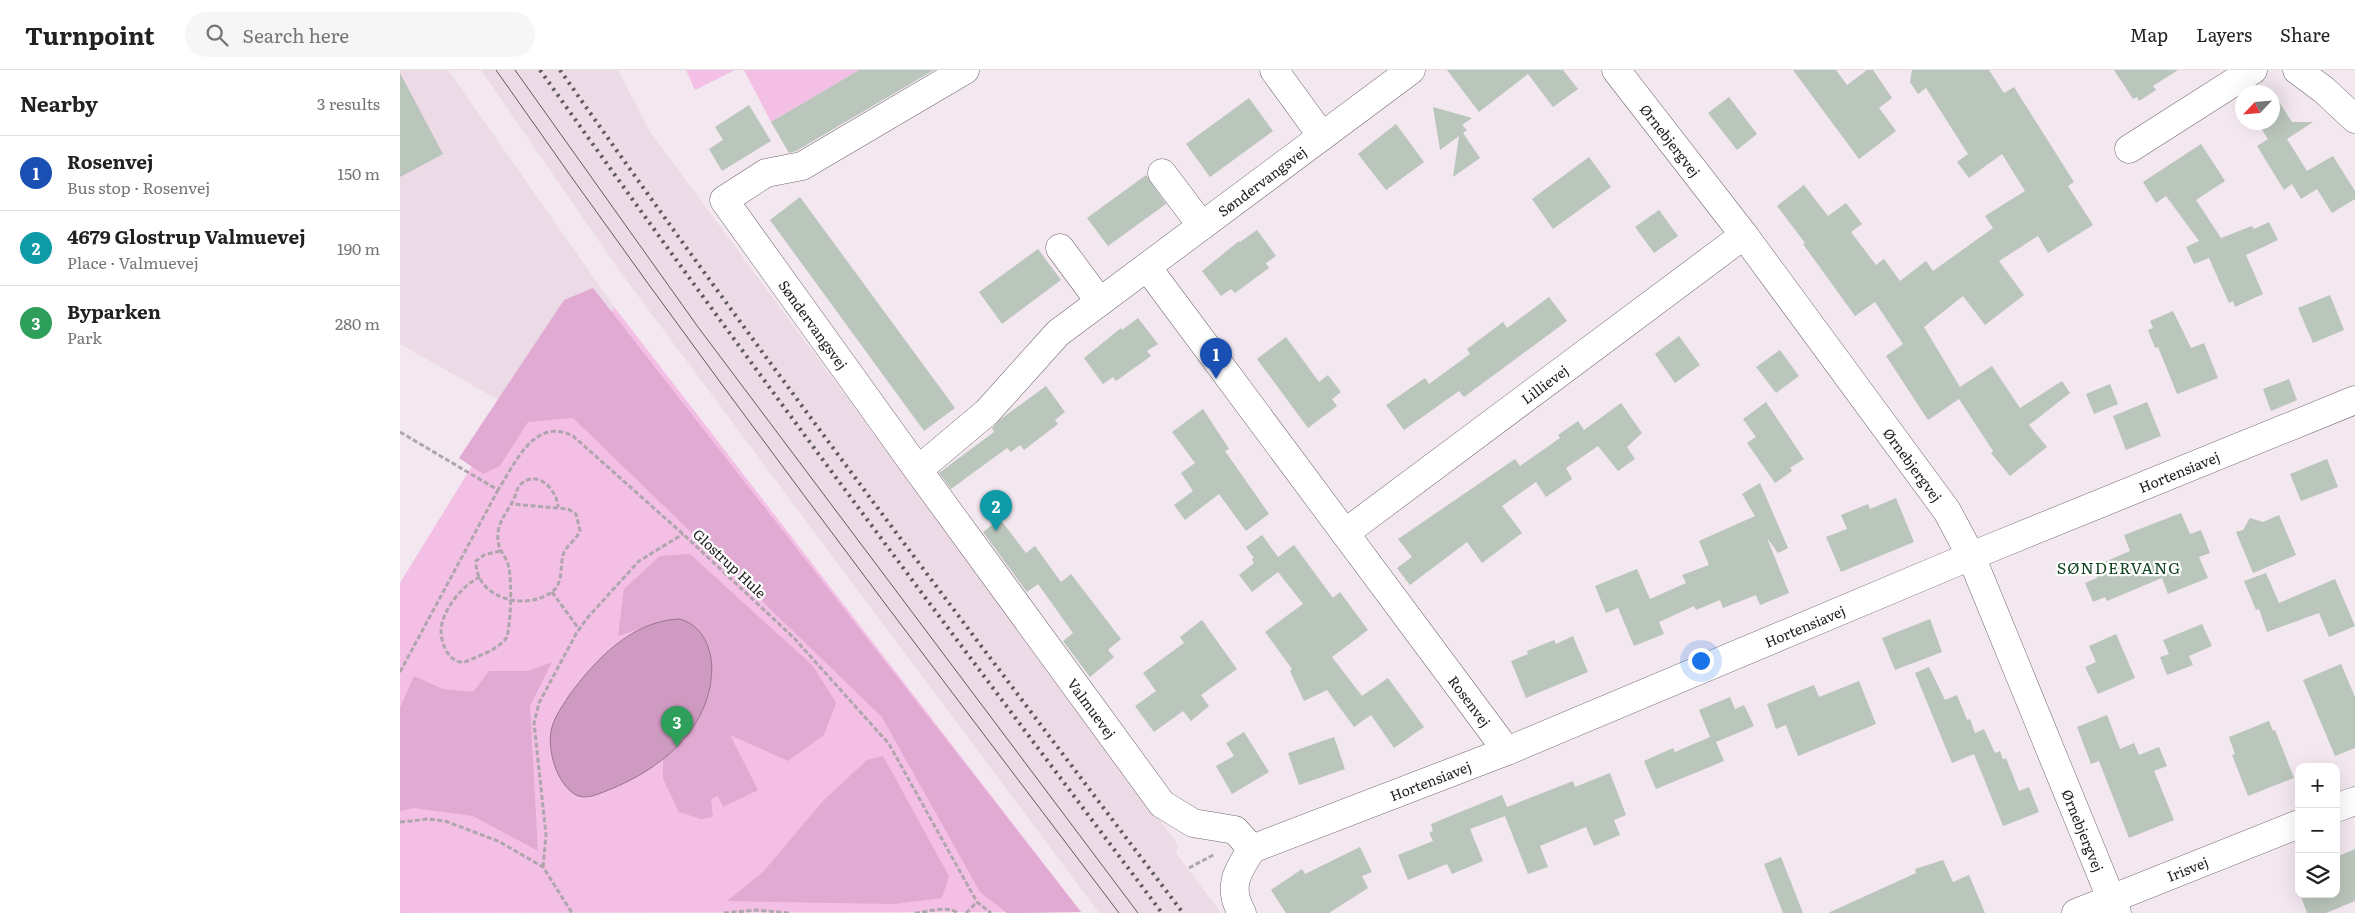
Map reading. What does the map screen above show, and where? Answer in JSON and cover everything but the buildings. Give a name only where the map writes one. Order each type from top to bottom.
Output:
[{"type":"street","name":"Søndervangsvej","points":[[966,70],[802,166],[766,173],[724,200],[918,470],[987,412],[1058,333],[1410,70]]},
{"type":"street","points":[[1274,70],[1322,136]]},
{"type":"street","name":"Ørnebjergvej","points":[[1616,70],[1744,235],[1947,511],[1971,556],[2114,906]]},
{"type":"street","points":[[2129,149],[2253,70]]},
{"type":"street","points":[[2298,70],[2324,90],[2355,119]]},
{"type":"street","points":[[1162,173],[1202,226]]},
{"type":"street","name":"Lillievej","points":[[1345,533],[1744,235]]},
{"type":"street","points":[[1060,248],[1100,302]]},
{"type":"street","name":"Rosenvej","points":[[1148,267],[1507,751]]},
{"type":"street","name":"Hortensiavej","points":[[1252,849],[1507,751],[1971,556],[2355,400]]},
{"type":"street","name":"Valmuevej","points":[[918,470],[1162,804],[1193,823],[1235,830],[1252,849]]},
{"type":"street","points":[[2340,807],[2355,801]]},
{"type":"street","name":"Irisvej","points":[[2076,913],[2114,906],[2295,826]]},
{"type":"street","points":[[1242,913],[1237,905],[1234,888],[1237,870],[1252,849]]},
{"type":"path","name":"Glostrup Hule","points":[[400,672],[498,490],[531,441],[541,433],[560,431],[572,436],[683,534],[794,638],[889,744],[977,902],[991,913]]},
{"type":"path","points":[[400,432],[498,490]]},
{"type":"path","points":[[480,577],[461,590],[443,620],[442,639],[446,650],[453,658],[461,662],[489,652],[506,640],[509,567],[500,552],[498,540],[504,514],[519,486],[526,480],[534,480],[549,486],[555,495],[558,507]]},
{"type":"path","points":[[500,552],[484,555],[477,559],[476,565],[480,577],[494,594],[509,600],[538,598],[552,592],[560,579],[563,554],[580,530],[576,514],[568,509],[511,504]]},
{"type":"path","points":[[543,866],[546,835],[535,717],[539,703],[579,629],[599,604],[639,561],[683,534]]},
{"type":"path","points":[[552,592],[579,629]]},
{"type":"path","points":[[400,822],[437,819],[459,825],[498,841],[543,866],[572,913]]},
{"type":"path","points":[[966,913],[977,902]]},
{"type":"path","points":[[915,913],[953,909],[958,913]]},
{"type":"path","points":[[724,913],[756,910],[790,913]]},
{"type":"shaded area","points":[[400,70],[448,70],[615,308],[509,406],[400,344]]},
{"type":"shaded area","points":[[481,70],[618,70],[650,132],[1178,845],[1176,853],[1221,913],[1099,913],[621,273]]},
{"type":"shaded area","points":[[686,70],[735,70],[695,90]]},
{"type":"shaded area","points":[[744,70],[859,70],[771,122]]},
{"type":"shaded area","points":[[593,288],[1081,912],[1007,913],[980,892],[882,717],[573,418],[528,422],[500,466],[483,474],[459,458],[564,300]]},
{"type":"shaded area","points":[[615,308],[1081,912],[400,913],[400,583],[509,406]]},
{"type":"shaded area","points":[[690,554],[813,666],[836,703],[824,735],[788,761],[730,735],[758,790],[723,807],[718,796],[711,799],[713,817],[701,819],[679,812],[663,779],[663,760],[693,728],[660,622],[618,636],[624,589],[660,556]]},
{"type":"shaded area","points":[[679,619],[694,626],[702,634],[711,659],[710,687],[704,706],[695,724],[684,740],[654,766],[619,785],[595,795],[585,797],[576,795],[563,783],[558,774],[550,745],[553,723],[559,712],[578,683],[615,645],[645,627],[662,621]]},
{"type":"shaded area","points":[[552,662],[530,706],[538,851],[473,816],[413,808],[400,811],[400,708],[414,676],[443,689],[473,692],[489,671],[528,671]]},
{"type":"shaded area","points":[[883,756],[949,876],[942,898],[894,904],[727,901],[762,873],[823,801],[867,760]]},
{"type":"tram line","points":[[496,70],[725,389],[1119,913]]},
{"type":"tram line","points":[[515,70],[698,327],[1138,913]]},
{"type":"railway","points":[[540,70],[770,388],[1162,913]]},
{"type":"railway","points":[[560,70],[789,389],[1183,913]]},
{"type":"place","name":"Rosenvej","points":[[1216,379]]},
{"type":"place","name":"4679 Glostrup Valmuevej","points":[[996,531]]},
{"type":"place","name":"Byparken","points":[[677,747]]},
{"type":"district","name":"SØNDERVANG","points":[[2119,567]]}]
